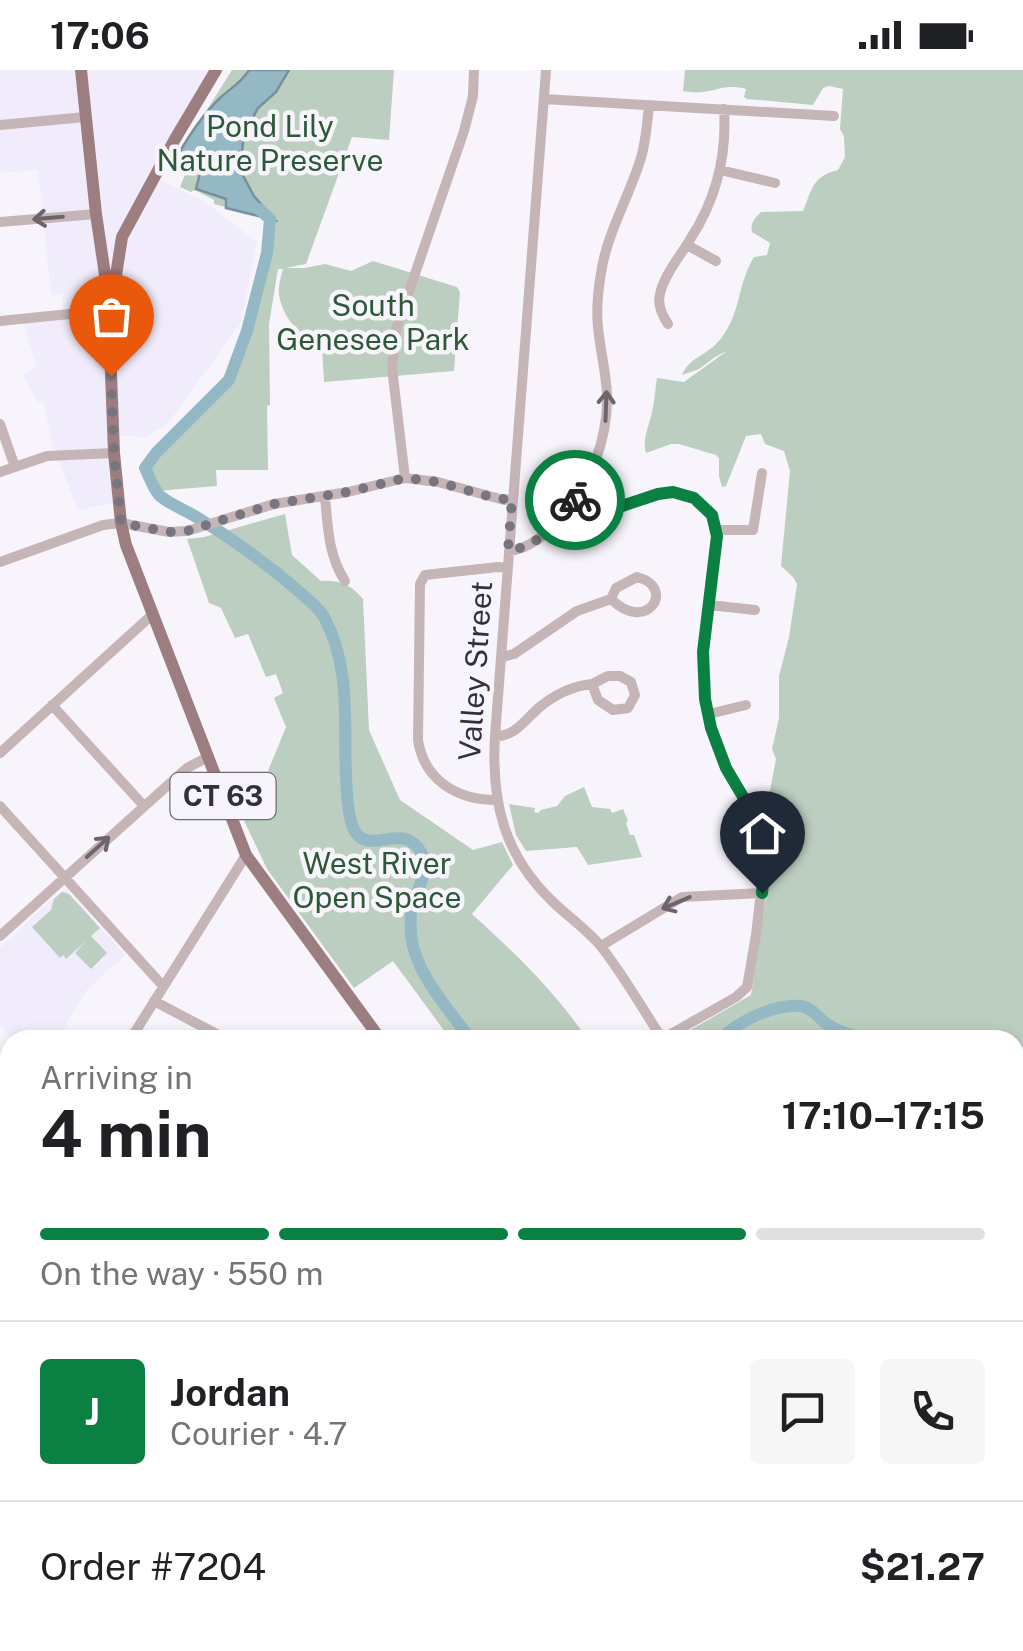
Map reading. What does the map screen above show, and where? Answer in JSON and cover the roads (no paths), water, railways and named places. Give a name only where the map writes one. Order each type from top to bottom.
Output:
[{"type":"main road","name":"CT 63","points":[[81,70],[108,295],[114,453],[126,544],[246,855],[373,1030]]},
{"type":"main road","points":[[101,242],[122,238],[216,70]]},
{"type":"main road","name":"CT 63","points":[[108,295],[122,238]]},
{"type":"street","points":[[405,478],[392,368],[396,329],[464,132],[473,96],[474,70]]},
{"type":"street","name":"Valley Street","points":[[546,70],[508,550],[494,773],[496,800],[506,832],[534,882],[601,946],[656,1030]]},
{"type":"street","points":[[544,99],[834,116]]},
{"type":"street","points":[[508,550],[520,550],[554,526],[578,498],[595,460],[606,420],[607,392],[597,318],[601,270],[640,160],[650,106]]},
{"type":"street","points":[[668,324],[661,312],[660,294],[700,225],[720,170],[724,109]]},
{"type":"street","points":[[0,125],[85,117]]},
{"type":"street","points":[[720,170],[774,184]]},
{"type":"street","points":[[0,222],[96,214]]},
{"type":"street","points":[[688,245],[716,261]]},
{"type":"street","points":[[0,322],[109,310]]},
{"type":"street","points":[[0,424],[15,467]]},
{"type":"street","points":[[0,472],[57,454],[114,453]]},
{"type":"street","points":[[717,530],[754,530],[762,473]]},
{"type":"street","points":[[0,562],[104,525],[121,523],[169,532],[198,529],[274,504],[405,478],[512,499]]},
{"type":"street","points":[[578,498],[610,510],[666,492],[684,494],[701,502],[717,530],[703,652],[708,714],[726,768],[768,839],[747,987],[679,1030]]},
{"type":"street","points":[[325,496],[330,544],[345,581]]},
{"type":"street","points":[[496,800],[467,796],[442,785],[419,750],[420,584],[425,575],[507,568]]},
{"type":"street","points":[[502,657],[514,654],[577,611],[611,599]]},
{"type":"street","points":[[709,605],[754,610]]},
{"type":"street","points":[[0,754],[153,614]]},
{"type":"street","points":[[496,736],[511,734],[565,690],[592,684]]},
{"type":"street","points":[[52,706],[144,806]]},
{"type":"street","points":[[708,714],[746,706]]},
{"type":"street","points":[[0,936],[186,768],[208,756]]},
{"type":"street","points":[[0,806],[163,986]]},
{"type":"street","points":[[136,1030],[246,855]]},
{"type":"street","points":[[601,946],[682,898],[762,893]]},
{"type":"street","points":[[154,1000],[210,1030]]},
{"type":"water","points":[[249,70],[289,70],[276,92],[258,108],[244,134],[240,170],[254,196],[275,220],[226,208],[226,199],[196,189],[200,173],[174,162],[207,112]]},
{"type":"waterway","points":[[259,209],[270,219],[267,253],[247,331],[229,380],[145,468],[159,495],[252,554],[324,617],[334,640],[344,688],[346,788],[354,829],[361,838],[371,841],[403,839],[413,843],[422,854],[423,875],[411,915],[414,949],[434,991],[463,1030]]},
{"type":"waterway","points":[[732,1030],[757,1015],[791,1006],[809,1009],[839,1030]]},
{"type":"park label","name":"Pond Lily Nature Preserve","points":[[270,144]]},
{"type":"park label","name":"South Genesee Park","points":[[373,323]]},
{"type":"park label","name":"West River Open Space","points":[[377,881]]}]
